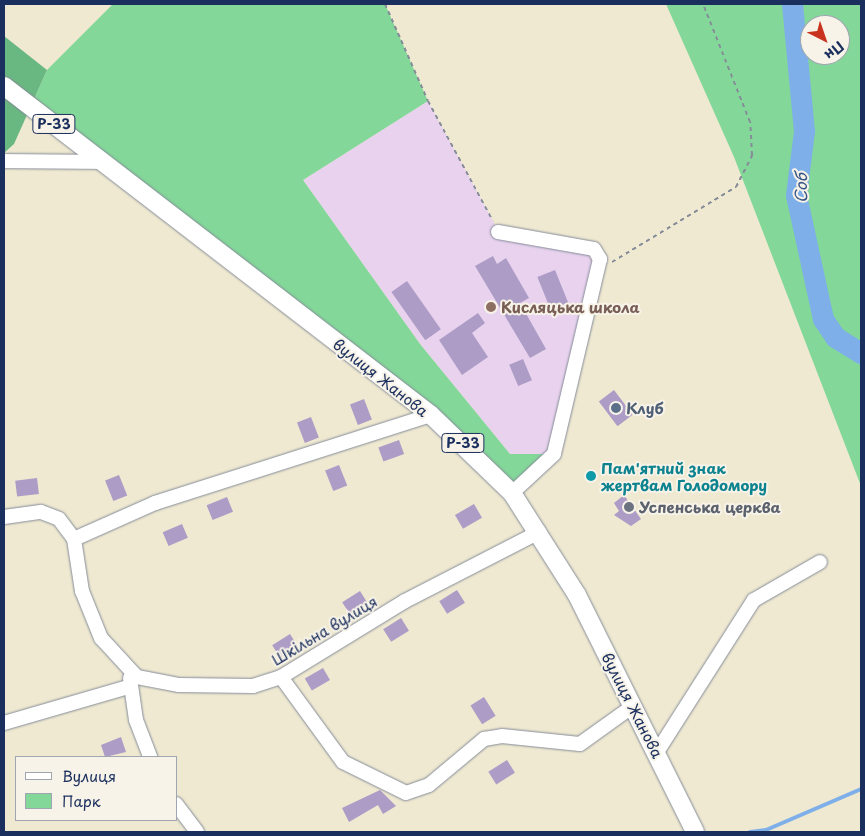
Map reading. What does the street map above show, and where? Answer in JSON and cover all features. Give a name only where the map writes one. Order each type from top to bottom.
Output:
[{"type":"main road","name":"Р-33","points":[[4,86],[104,162]]},
{"type":"main road","name":"вулиця Жанова","points":[[104,162],[431,415],[512,493],[539,532],[577,595],[657,752],[695,832]]},
{"type":"street","points":[[4,161],[104,162]]},
{"type":"street","points":[[498,232],[594,249],[600,256],[554,454],[512,493]]},
{"type":"street","points":[[74,539],[155,503],[431,415]]},
{"type":"street","name":"Шкільна вулиця","points":[[4,517],[41,512],[58,519],[74,539],[90,615],[101,638],[128,670],[147,682],[179,685],[253,686],[281,677],[405,601],[539,532]]},
{"type":"street","points":[[657,752],[754,600],[820,562]]},
{"type":"street","points":[[128,670],[136,720],[150,756]]},
{"type":"street","points":[[281,677],[343,762],[406,793],[429,785],[484,739],[502,736],[580,744],[633,706]]},
{"type":"street","points":[[4,723],[131,686]]},
{"type":"street","points":[[178,807],[198,832]]},
{"type":"path","points":[[386,4],[428,101],[498,232]]},
{"type":"path","points":[[597,270],[729,192],[752,155],[750,122],[702,4]]},
{"type":"shaded area","name":"Кисляцька школа","points":[[428,101],[499,232],[597,251],[554,454],[510,454],[420,344],[303,180]]},
{"type":"green space","points":[[113,4],[385,4],[428,101],[303,180],[420,344],[510,454],[554,454],[512,493],[471,450],[31,106],[47,70]]},
{"type":"green space","points":[[666,4],[861,4],[861,486],[734,157]]},
{"type":"green space","points":[[4,36],[47,70],[14,144],[4,153]]},
{"type":"building","points":[[493,256],[497,264],[506,258],[529,298],[520,303],[546,349],[530,358],[475,266]]},
{"type":"building","points":[[555,270],[568,302],[550,310],[537,277]]},
{"type":"building","points":[[407,281],[441,329],[425,340],[391,292]]},
{"type":"building","points":[[478,313],[485,323],[472,333],[488,357],[462,375],[439,340]]},
{"type":"building","points":[[523,359],[532,380],[518,386],[509,365]]},
{"type":"building","name":"Клуб","points":[[614,390],[633,415],[617,426],[599,401]]},
{"type":"building","points":[[364,399],[372,420],[358,425],[350,404]]},
{"type":"building","points":[[311,417],[319,438],[305,443],[297,422]]},
{"type":"building","points":[[399,440],[404,454],[383,462],[378,448]]},
{"type":"building","points":[[339,465],[347,485],[333,491],[325,471]]},
{"type":"building","points":[[119,475],[127,495],[113,501],[105,481]]},
{"type":"building","points":[[37,478],[39,494],[17,497],[15,481]]},
{"type":"building","name":"Успенська церква","points":[[624,495],[641,519],[631,526],[614,515],[619,511],[614,503]]},
{"type":"building","points":[[227,497],[233,512],[213,520],[207,505]]},
{"type":"building","points":[[474,504],[482,518],[463,529],[455,515]]},
{"type":"building","points":[[182,524],[188,538],[169,546],[163,532]]},
{"type":"building","points":[[457,590],[465,603],[447,614],[439,601]]},
{"type":"building","points":[[360,591],[368,604],[350,615],[342,602]]},
{"type":"building","points":[[401,618],[409,631],[391,642],[383,629]]},
{"type":"building","points":[[290,634],[298,647],[280,658],[272,645]]},
{"type":"building","points":[[323,668],[330,680],[312,691],[305,678]]},
{"type":"building","points":[[484,697],[496,716],[482,724],[470,705]]},
{"type":"building","points":[[121,737],[126,752],[105,756],[101,745]]},
{"type":"building","points":[[507,760],[515,773],[496,784],[488,772]]},
{"type":"building","points":[[380,790],[396,806],[383,814],[378,805],[349,822],[342,808]]},
{"type":"waterway","name":"Соб","points":[[792,4],[804,131],[796,195],[823,319],[835,337],[861,353]]},
{"type":"waterway","points":[[750,832],[766,830],[861,789]]},
{"type":"place","name":"Кисляцька школа","points":[[491,307]]},
{"type":"place","name":"Клуб","points":[[616,408]]},
{"type":"place","name":"Пам'ятний знак жертвам Голодомору","points":[[591,476]]},
{"type":"place","name":"Успенська церква","points":[[629,507]]}]
